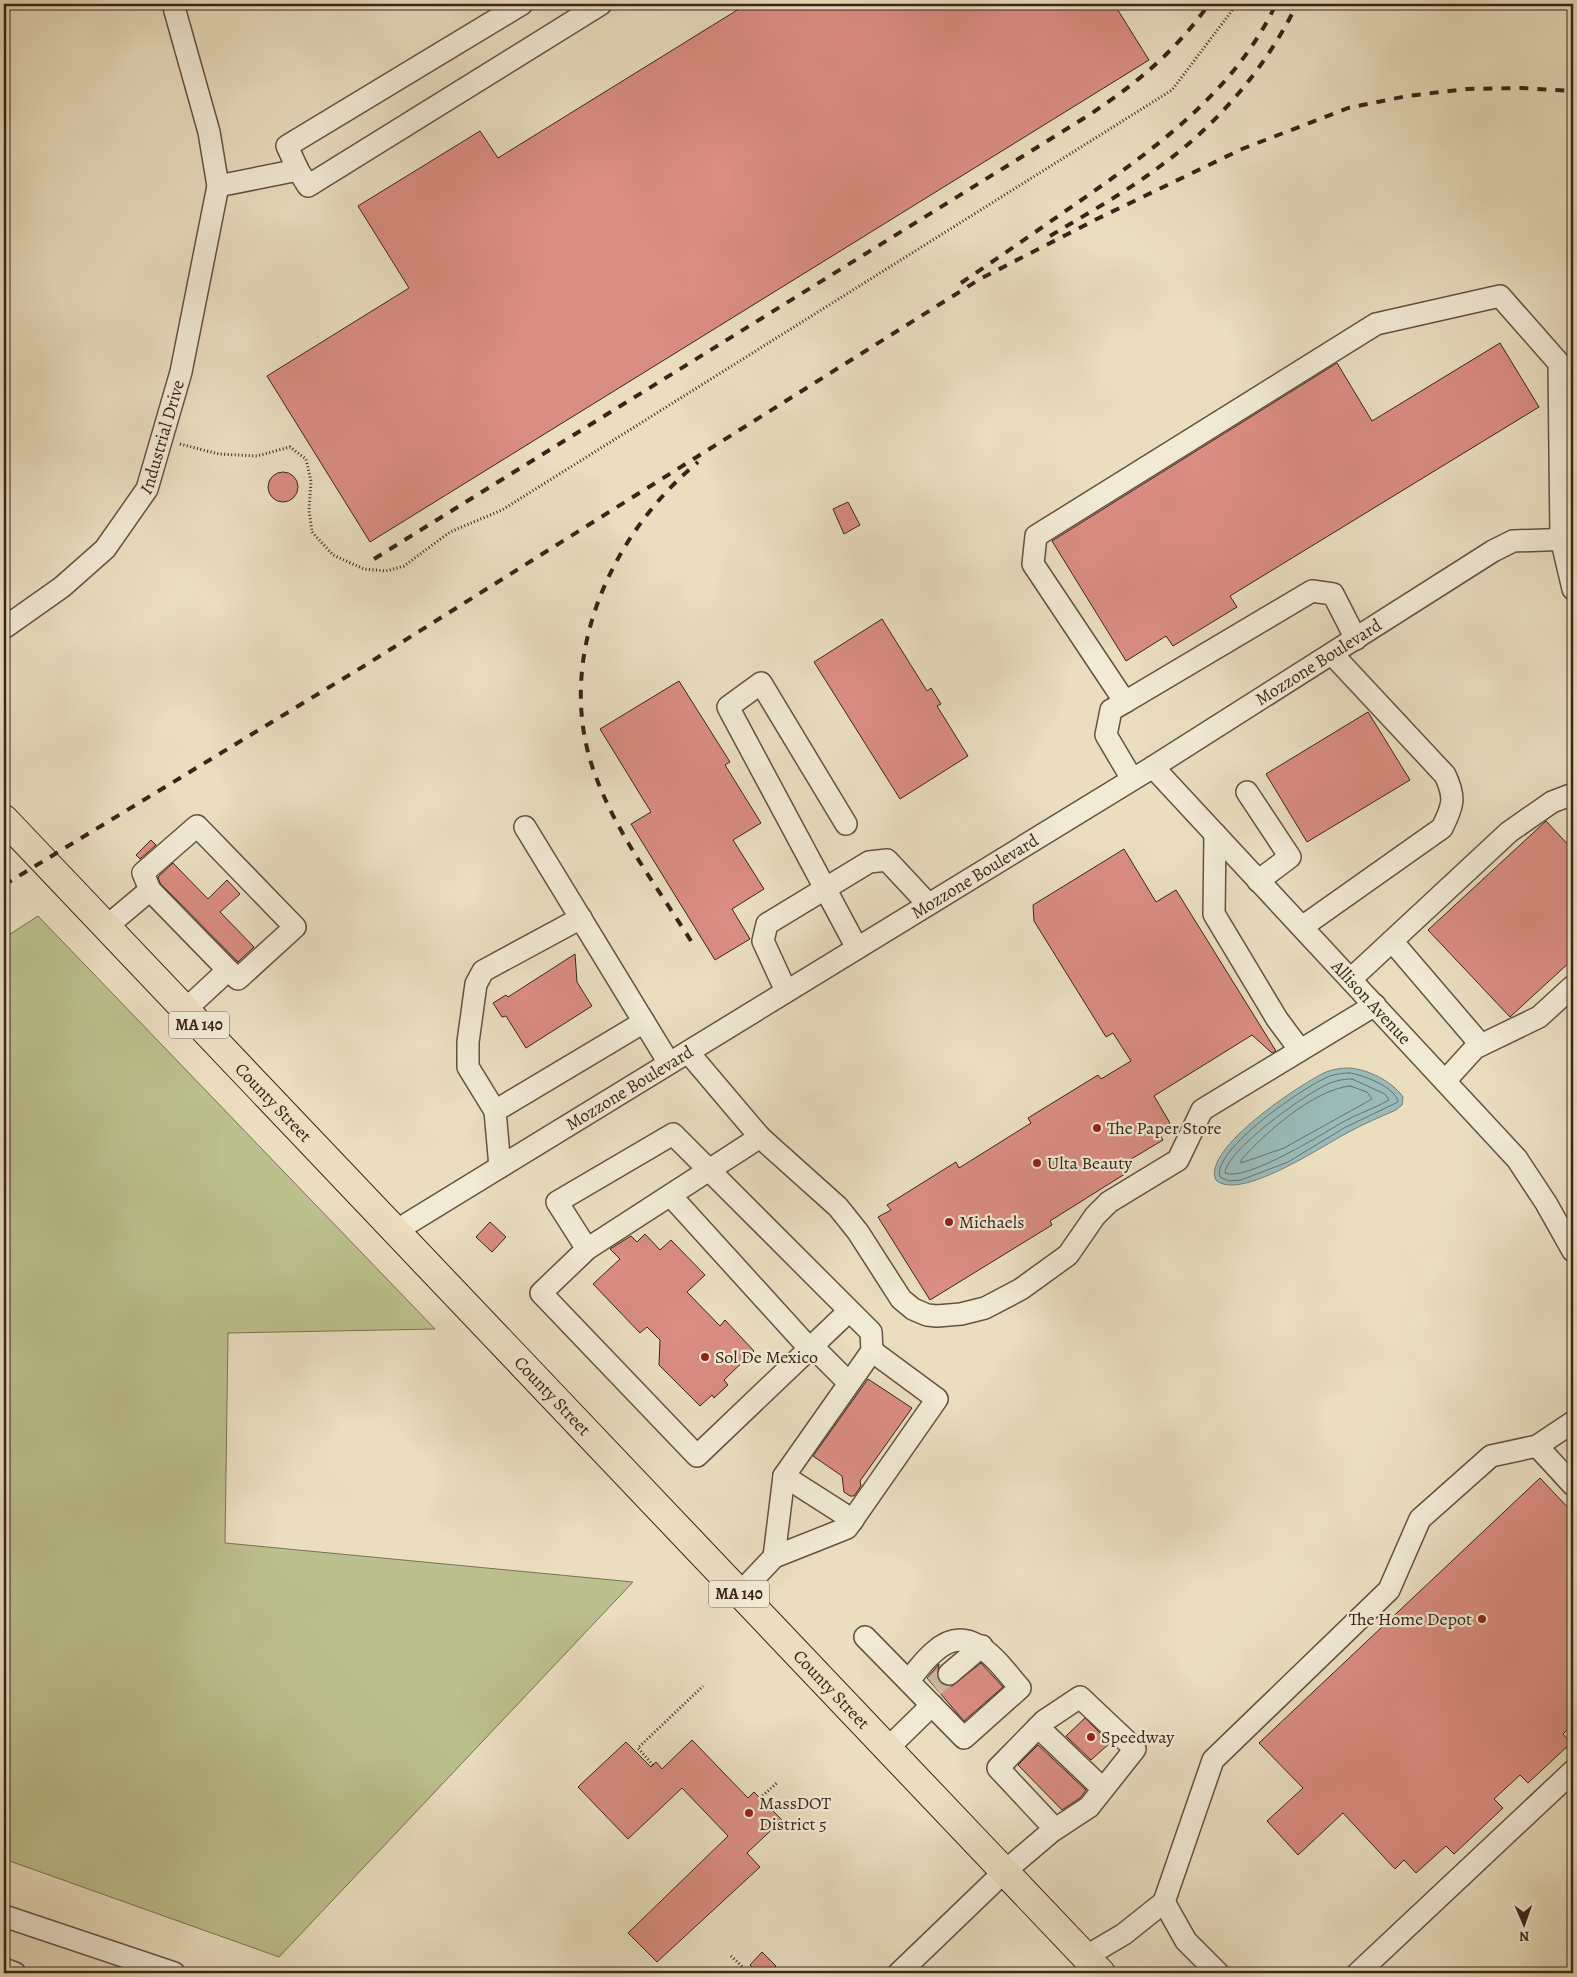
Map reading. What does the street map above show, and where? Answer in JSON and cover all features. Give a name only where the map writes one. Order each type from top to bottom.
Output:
[{"type":"main road","name":"County Street","points":[[4,819],[394,1232],[1093,1965]]},
{"type":"street","points":[[173,4],[209,132],[218,186],[298,170]]},
{"type":"street","points":[[522,4],[288,146],[298,170],[308,186],[601,4]]},
{"type":"street","name":"Industrial Drive","points":[[4,628],[62,587],[105,549],[146,489],[181,372],[218,186]]},
{"type":"street","points":[[1125,702],[1033,564],[1036,536],[1376,324],[1500,296],[1558,363],[1567,538],[1573,590]]},
{"type":"street","name":"Mozzone Boulevard","points":[[394,1232],[1153,767],[1494,551],[1513,541],[1567,538]]},
{"type":"street","points":[[1132,779],[1106,735],[1111,710],[1312,591],[1333,594],[1356,639]]},
{"type":"street","points":[[1302,927],[1442,828],[1452,807],[1452,790],[1445,775],[1332,655]]},
{"type":"street","points":[[846,824],[761,683],[728,707],[857,948]]},
{"type":"street","name":"Allison Avenue","points":[[1153,767],[1517,1159],[1546,1203],[1573,1251]]},
{"type":"street","points":[[1247,792],[1290,857],[1258,881]]},
{"type":"street","points":[[1351,979],[1509,832],[1552,802],[1573,794]]},
{"type":"street","points":[[197,826],[295,927],[238,979],[150,890],[144,873],[197,826]]},
{"type":"street","points":[[525,826],[669,1063]]},
{"type":"street","points":[[1215,834],[1214,914],[1277,1019],[1300,1050]]},
{"type":"street","points":[[786,991],[763,941],[767,924],[824,888],[869,862],[887,860],[928,904]]},
{"type":"street","points":[[106,927],[150,890]]},
{"type":"street","points":[[500,1167],[494,1111],[468,1067],[468,1042],[476,984],[483,971],[581,918]]},
{"type":"street","points":[[1392,941],[1481,1045]]},
{"type":"street","points":[[185,1010],[228,970]]},
{"type":"street","points":[[1445,1081],[1474,1048],[1538,1017],[1573,986]]},
{"type":"street","points":[[688,1052],[760,1137],[838,1206],[858,1232],[901,1299],[913,1309],[927,1315],[960,1314],[985,1308],[1021,1289],[1068,1255],[1095,1216],[1109,1202],[1178,1160],[1202,1110],[1375,1005]]},
{"type":"street","points":[[494,1111],[644,1022]]},
{"type":"street","points":[[587,1249],[557,1202],[673,1134],[871,1332],[872,1350],[784,1476],[774,1557]]},
{"type":"street","points":[[760,1137],[587,1249],[541,1293],[697,1456],[849,1311]]},
{"type":"street","points":[[671,1196],[811,1347],[849,1383]]},
{"type":"street","points":[[739,1594],[774,1557],[847,1528],[937,1399],[872,1350]]},
{"type":"street","points":[[1093,1965],[1124,1934],[1164,1902],[1213,1760],[1389,1590],[1420,1519],[1491,1456],[1537,1446],[1573,1422]]},
{"type":"street","points":[[1537,1446],[1573,1485]]},
{"type":"street","points":[[784,1476],[853,1520]]},
{"type":"street","points":[[865,1636],[929,1688],[964,1738],[1020,1688],[982,1646],[973,1642],[958,1641],[946,1644],[934,1651],[929,1688]]},
{"type":"street","points":[[886,1749],[929,1688],[982,1646]]},
{"type":"street","points":[[899,1973],[1004,1872],[1055,1829],[1089,1807],[1135,1749],[1080,1697],[1038,1727],[998,1768],[1055,1829]]},
{"type":"street","points":[[1038,1727],[1103,1789]]},
{"type":"street","points":[[1358,1973],[1573,1771]]},
{"type":"street","points":[[1164,1902],[1186,1941],[1218,1973]]},
{"type":"street","points":[[4,1918],[4,1916],[174,1973]]},
{"type":"street","points":[[4,1969],[15,1973]]},
{"type":"path","points":[[161,439],[219,454],[257,456],[290,447],[306,459],[312,481],[309,510],[312,532],[333,555],[364,569],[386,571],[404,566],[450,532],[502,510],[1172,90],[1237,4]]},
{"type":"path","points":[[653,1765],[638,1748],[703,1686]]},
{"type":"path","points":[[760,1798],[778,1782]]},
{"type":"path","points":[[731,1956],[749,1973]]},
{"type":"green space","points":[[38,916],[435,1329],[228,1333],[225,1543],[633,1582],[279,1957],[4,1859],[4,938]]},
{"type":"water","points":[[1349,1068],[1364,1071],[1387,1081],[1403,1097],[1402,1105],[1396,1110],[1359,1127],[1302,1159],[1261,1178],[1243,1184],[1227,1185],[1216,1180],[1215,1167],[1223,1152],[1256,1118],[1297,1089],[1326,1072]]},
{"type":"building","points":[[747,4],[1114,4],[1149,60],[370,542],[267,376],[409,288],[358,206],[480,131],[498,158]]},
{"type":"building","points":[[1500,343],[1539,407],[1230,596],[1237,607],[1173,646],[1166,636],[1126,661],[1052,541],[1337,363],[1372,421]]},
{"type":"building","points":[[283,472],[289,473],[297,481],[297,493],[289,501],[283,502],[277,501],[269,493],[268,487],[269,481],[277,473]]},
{"type":"building","points":[[848,502],[860,525],[844,534],[833,509]]},
{"type":"building","points":[[882,619],[927,691],[931,688],[941,704],[937,706],[968,756],[900,799],[814,662]]},
{"type":"building","points":[[679,681],[730,762],[725,765],[761,823],[733,840],[764,889],[732,909],[750,939],[715,960],[631,824],[651,812],[600,729]]},
{"type":"building","points":[[1368,712],[1410,780],[1307,842],[1266,774]]},
{"type":"building","points":[[1546,821],[1573,850],[1573,959],[1510,1017],[1428,930]]},
{"type":"building","points":[[151,840],[156,845],[140,859],[136,855]]},
{"type":"building","points":[[1124,849],[1156,902],[1176,890],[1276,1051],[1272,1053],[1252,1035],[1154,1096],[1170,1123],[1158,1131],[1163,1140],[1123,1164],[1128,1172],[1050,1221],[1052,1225],[930,1300],[878,1217],[891,1210],[887,1205],[956,1162],[959,1168],[1031,1123],[1028,1118],[1098,1075],[1101,1079],[1131,1061],[1113,1033],[1106,1037],[1034,921],[1033,905]]},
{"type":"building","points":[[173,863],[208,899],[227,880],[240,894],[220,912],[254,947],[238,962],[160,883],[158,877]]},
{"type":"building","points":[[575,954],[577,982],[592,1006],[526,1048],[506,1016],[502,1017],[493,1003],[506,995],[508,997]]},
{"type":"building","points":[[490,1222],[506,1237],[492,1252],[476,1237]]},
{"type":"building","points":[[645,1234],[660,1250],[671,1240],[705,1275],[687,1292],[720,1326],[725,1320],[754,1351],[724,1380],[728,1385],[714,1398],[712,1395],[700,1406],[659,1365],[660,1340],[647,1327],[640,1333],[593,1284],[620,1259],[610,1249],[631,1236],[637,1242]]},
{"type":"building","points":[[868,1379],[912,1408],[860,1481],[861,1486],[854,1496],[850,1496],[844,1492],[842,1476],[813,1456]]},
{"type":"building","name":"The Home Depot","points":[[1540,1478],[1573,1513],[1573,1724],[1563,1734],[1571,1743],[1528,1783],[1520,1775],[1494,1799],[1503,1808],[1454,1854],[1446,1846],[1416,1873],[1404,1860],[1395,1869],[1343,1813],[1298,1855],[1267,1821],[1303,1788],[1259,1743]]},
{"type":"building","points":[[981,1663],[1003,1687],[964,1721],[927,1678],[939,1664],[937,1676],[939,1682],[944,1686],[952,1686]]},
{"type":"building","points":[[1085,1718],[1110,1743],[1091,1760],[1066,1736]]},
{"type":"building","points":[[692,1740],[748,1798],[754,1792],[782,1820],[747,1853],[760,1867],[657,1962],[628,1933],[728,1836],[682,1788],[628,1839],[578,1787],[626,1742],[651,1767],[656,1762],[662,1769]]},
{"type":"building","points":[[1038,1745],[1086,1790],[1080,1798],[1062,1810],[1018,1765]]},
{"type":"building","points":[[762,1952],[776,1966],[768,1973],[758,1973],[750,1965]]},
{"type":"tunnel","points":[[934,1686],[949,1674]]},
{"type":"railway","points":[[374,559],[1089,115],[1154,66],[1183,37],[1209,4]]},
{"type":"railway","points":[[961,283],[1109,181],[1192,115],[1239,64],[1259,35],[1276,4]]},
{"type":"railway","points":[[1050,236],[1108,202],[1184,148],[1240,92],[1271,49],[1297,4]]},
{"type":"railway","points":[[4,885],[364,666],[980,279],[1099,218],[1242,149],[1348,108],[1407,96],[1467,89],[1522,88],[1573,91]]},
{"type":"railway","points":[[691,941],[639,861],[605,799],[596,777],[584,734],[581,690],[585,647],[597,604],[615,564],[638,526],[666,492],[698,462]]},
{"type":"place","name":"The Paper Store","points":[[1097,1128]]},
{"type":"place","name":"Ulta Beauty","points":[[1037,1163]]},
{"type":"place","name":"Michaels","points":[[949,1222]]},
{"type":"place","name":"Sol De Mexico","points":[[705,1357]]},
{"type":"place","name":"The Home Depot","points":[[1482,1619]]},
{"type":"place","name":"Speedway","points":[[1091,1737]]},
{"type":"place","name":"MassDOT District 5","points":[[749,1813]]}]
